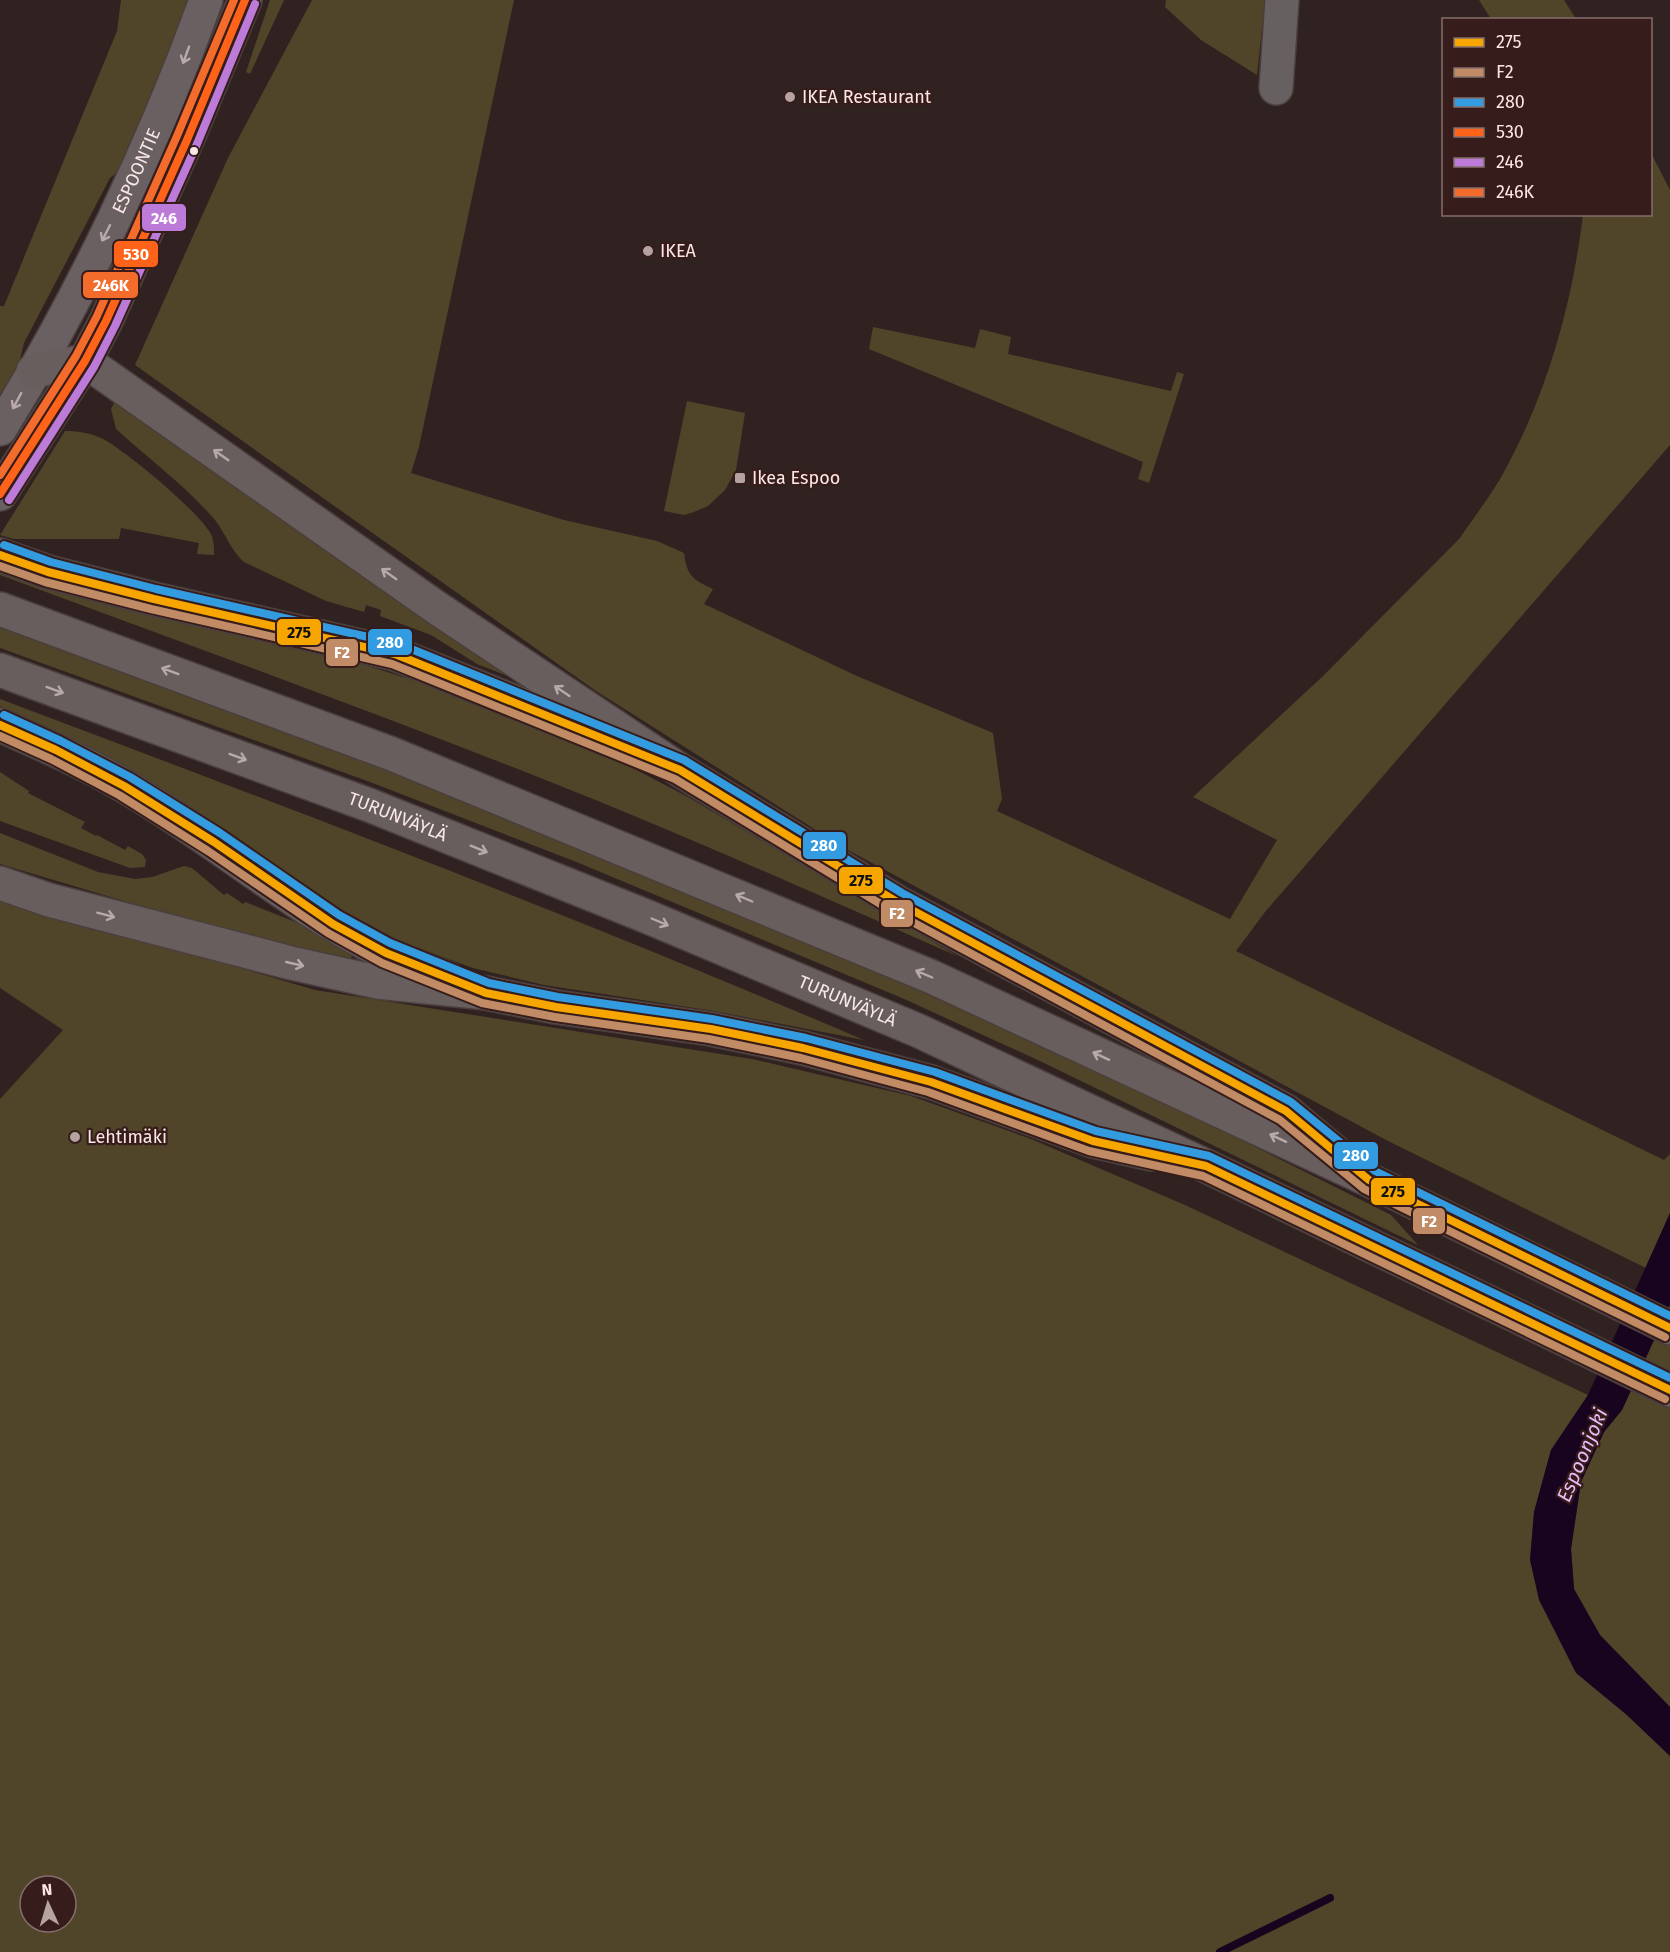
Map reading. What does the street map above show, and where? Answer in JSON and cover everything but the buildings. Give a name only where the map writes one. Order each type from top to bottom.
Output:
[{"type":"highway","points":[[33,371],[86,361],[437,608],[680,770],[897,902],[1286,1111],[1369,1180]]},
{"type":"highway","points":[[0,555],[48,572],[153,599],[291,628],[394,654],[501,695],[680,770]]},
{"type":"highway","points":[[0,609],[392,754],[659,862],[932,977],[1369,1180],[1667,1327]]},
{"type":"highway","name":"TURUNVÄYLÄ","points":[[0,670],[369,806],[648,917],[919,1030],[1657,1384]]},
{"type":"highway","points":[[0,725],[56,750],[124,786],[214,842],[333,924],[386,953],[486,993]]},
{"type":"highway","points":[[0,883],[49,900],[291,963],[377,982],[486,993],[556,1007],[711,1029],[803,1048],[931,1082],[1093,1141],[1206,1166]]},
{"type":"main road","name":"ESPOONTIE","points":[[0,429],[116,214],[183,63],[206,0]]},
{"type":"main road","name":"ESPOONTIE","points":[[0,494],[86,361],[188,140],[245,0]]},
{"type":"street","points":[[1276,88],[1282,0]]},
{"type":"shaded area","points":[[121,0],[189,0],[121,170],[110,178],[24,343],[19,363],[0,398],[0,306],[4,306],[117,31]]},
{"type":"shaded area","points":[[270,0],[284,0],[250,74],[246,72]]},
{"type":"shaded area","points":[[312,0],[514,0],[419,447],[411,473],[564,520],[657,541],[684,553],[692,576],[713,589],[704,604],[857,676],[993,733],[1002,799],[997,811],[1230,919],[1277,840],[1193,797],[1322,677],[1459,539],[1500,479],[1544,384],[1572,283],[1583,216],[1652,216],[1652,155],[1670,190],[1670,445],[1265,912],[1236,951],[1664,1160],[1670,1154],[1670,1213],[1646,1268],[1386,1140],[846,849],[596,691],[135,365],[228,158]]},
{"type":"shaded area","points":[[1166,0],[1265,0],[1257,75],[1201,40],[1165,7]]},
{"type":"shaded area","points":[[1479,0],[1564,0],[1575,18],[1490,18]]},
{"type":"shaded area","points":[[873,327],[975,348],[980,329],[1011,337],[1008,354],[1171,391],[1177,372],[1184,374],[1149,483],[1138,479],[1143,462],[869,349]]},
{"type":"shaded area","points":[[687,401],[745,413],[736,470],[725,490],[708,506],[684,515],[664,511]]},
{"type":"shaded area","points":[[114,403],[119,404],[525,683],[477,664],[431,635],[380,616],[381,610],[366,605],[364,612],[326,601],[244,562],[204,508],[116,429],[111,409]]},
{"type":"shaded area","points":[[65,431],[85,433],[100,438],[146,470],[194,513],[205,526],[212,536],[214,555],[197,554],[199,543],[121,528],[119,539],[14,539],[0,535]]},
{"type":"shaded area","points":[[0,569],[113,606],[190,620],[349,660],[425,684],[604,753],[688,797],[957,956],[647,821],[340,701],[0,575]]},
{"type":"shaded area","points":[[0,625],[429,785],[601,855],[909,986],[1224,1131],[1391,1215],[1418,1245],[1042,1062],[902,998],[574,861],[370,782],[0,648]]},
{"type":"shaded area","points":[[0,699],[542,907],[864,1040],[714,1011],[544,985],[473,968],[402,942],[328,903],[220,829],[88,748],[0,706]]},
{"type":"shaded area","points":[[0,772],[29,791],[28,793],[85,822],[81,828],[125,850],[128,846],[142,854],[146,860],[145,867],[130,868],[0,821]]},
{"type":"shaded area","points":[[0,833],[98,872],[135,879],[152,877],[184,866],[192,868],[224,895],[227,893],[243,904],[245,902],[308,927],[353,955],[348,961],[181,918],[0,864]]},
{"type":"shaded area","points":[[0,902],[59,914],[315,990],[752,1059],[911,1096],[1031,1139],[1185,1205],[1588,1395],[1551,1450],[1534,1512],[1530,1560],[1628,1716],[1670,1756],[1670,1952],[0,1952],[0,1099],[63,1030],[0,988]]},
{"type":"shaded area","points":[[1670,1305],[1670,1707],[1600,1635],[1574,1589],[1571,1549],[1581,1482],[1604,1432],[1622,1410]]},
{"type":"water","name":"Espoonjoki","points":[[1670,1213],[1670,1305],[1622,1410],[1604,1432],[1581,1482],[1571,1549],[1574,1589],[1600,1635],[1670,1707],[1670,1756],[1628,1716],[1576,1673],[1539,1600],[1530,1560],[1534,1512],[1551,1450],[1588,1395]]},
{"type":"waterway","points":[[1220,1952],[1330,1898]]},
{"type":"transit line","name":"246K","points":[[0,475],[76,356],[97,316],[177,136],[234,0]]},
{"type":"transit line","name":"530","points":[[0,494],[85,361],[106,321],[187,140],[245,0]]},
{"type":"transit line","name":"246","points":[[9,500],[94,367],[115,326],[197,144],[255,4]]},
{"type":"transit line","name":"280","points":[[4,545],[51,562],[156,589],[399,644],[684,760],[902,893],[1291,1102],[1375,1171],[1670,1316]]},
{"type":"transit line","name":"275","points":[[0,555],[48,572],[154,599],[395,654],[680,770],[897,902],[1286,1111],[1369,1180],[1670,1328]]},
{"type":"transit line","name":"F2","points":[[0,566],[45,582],[151,609],[392,664],[675,779],[892,911],[1280,1120],[1364,1189],[1665,1337]]},
{"type":"transit line","name":"280","points":[[4,715],[61,741],[130,777],[220,833],[339,915],[390,943],[489,983],[558,997],[712,1019],[806,1038],[935,1072],[1096,1131],[1209,1156],[1670,1378]]},
{"type":"transit line","name":"275","points":[[0,725],[56,750],[124,786],[214,842],[333,924],[386,953],[486,993],[556,1007],[711,1029],[803,1048],[931,1082],[1093,1141],[1206,1166],[1670,1390]]},
{"type":"transit line","name":"F2","points":[[0,736],[51,759],[119,795],[208,851],[328,933],[382,963],[482,1003],[555,1017],[709,1039],[801,1058],[928,1092],[1089,1151],[1203,1176],[1665,1399]]},
{"type":"place","name":"IKEA Restaurant","points":[[790,97]]},
{"type":"place","name":"IKEA","points":[[648,251]]},
{"type":"place","name":"Ikea Espoo","points":[[740,478]]},
{"type":"place","name":"Lehtimäki","points":[[75,1137]]}]
